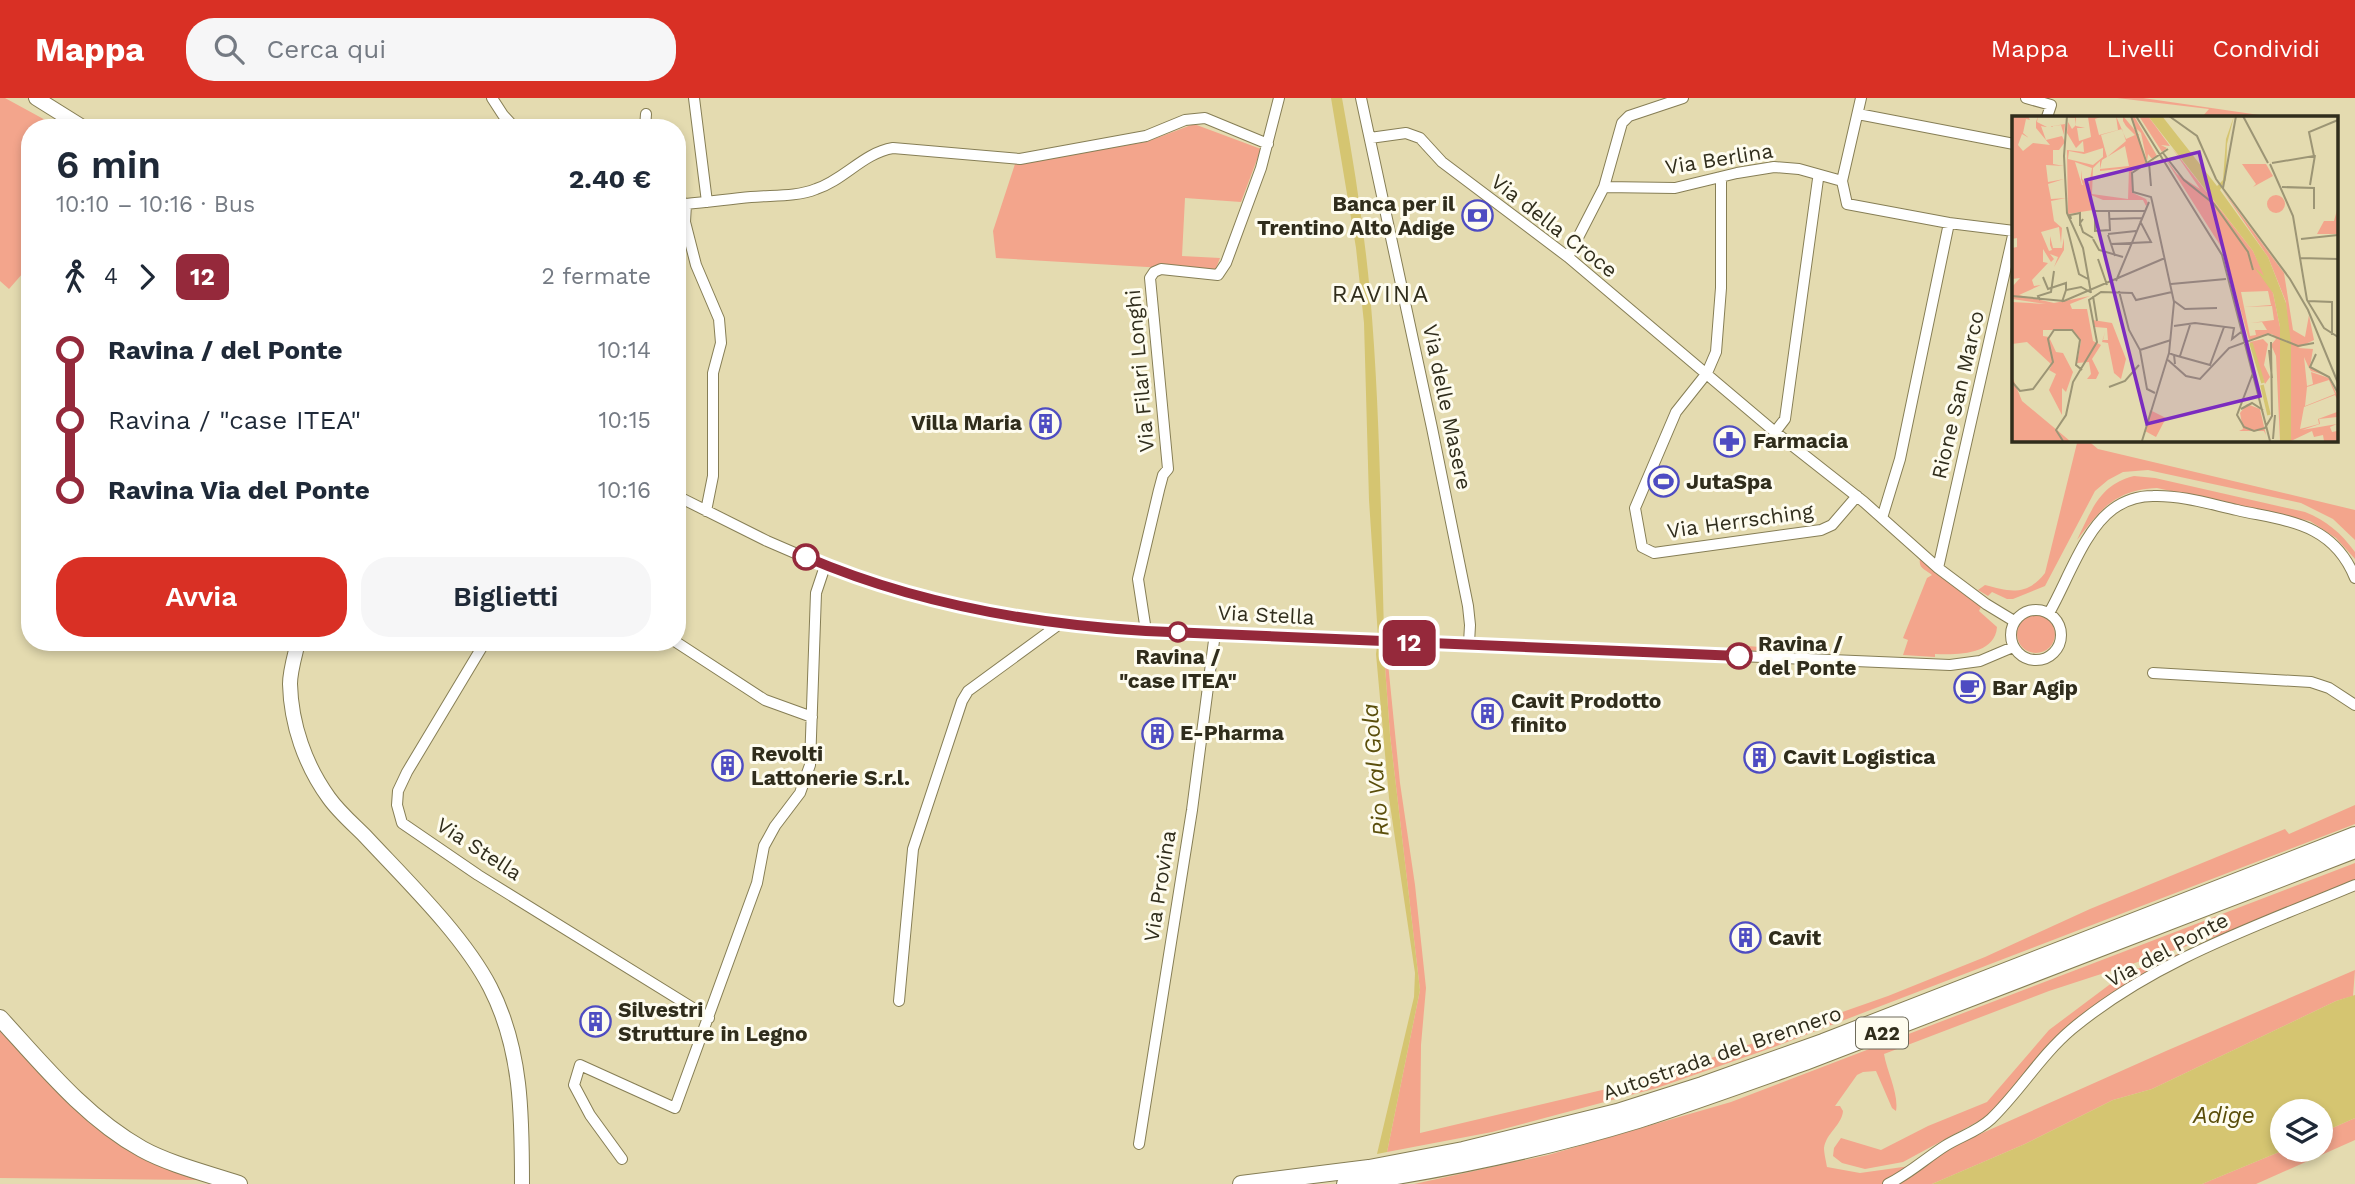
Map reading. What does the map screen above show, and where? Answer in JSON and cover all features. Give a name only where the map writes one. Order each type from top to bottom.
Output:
[{"type":"highway","name":"Autostrada del Brennero","points":[[1398,1168],[1617,1112],[1702,1085],[1823,1042],[2355,835]]},
{"type":"highway","name":"Autostrada del Brennero","points":[[1241,1184],[1367,1174],[1536,1146],[1636,1120],[1817,1058],[2355,850]]},
{"type":"highway","points":[[0,1018],[99,1120],[143,1150],[239,1184]]},
{"type":"highway","name":"Autostrada del Brennero","points":[[1345,1184],[1367,1174]]},
{"type":"main road","points":[[36,98],[70,119]]},
{"type":"main road","points":[[296,651],[290,681],[294,718],[301,746],[329,798],[423,899],[468,954],[489,985],[503,1015],[513,1048],[519,1084],[522,1184]]},
{"type":"street","points":[[492,98],[506,119]]},
{"type":"street","points":[[694,98],[707,202]]},
{"type":"street","name":"Via Filari Longhi","points":[[1146,631],[1138,579],[1163,475],[1168,469],[1150,278],[1154,272],[1161,269],[1218,275],[1226,263],[1261,169],[1279,98]]},
{"type":"street","name":"Via delle Masere","points":[[1361,98],[1468,606],[1469,643]]},
{"type":"street","points":[[1568,257],[1604,187],[1622,122],[1629,116],[1683,98]]},
{"type":"street","points":[[1842,181],[1861,98]]},
{"type":"street","points":[[2026,98],[2051,105],[2047,116]]},
{"type":"street","points":[[646,114],[646,119]]},
{"type":"street","points":[[1858,114],[2012,144]]},
{"type":"street","points":[[686,203],[792,195],[815,190],[869,156],[892,148],[1020,159],[1146,136],[1185,120],[1205,118],[1268,144]]},
{"type":"street","name":"Via della Croce","points":[[1370,138],[1406,133],[1420,138],[1442,162],[1568,257],[1775,432],[1857,496],[1938,568],[2014,621]]},
{"type":"street","name":"Via Berlina","points":[[1604,187],[1665,189],[1774,167],[1799,169],[1842,181]]},
{"type":"street","points":[[1707,373],[1716,352],[1720,301],[1721,177]]},
{"type":"street","points":[[1775,432],[1785,419],[1818,179]]},
{"type":"street","name":"Rione San Marco","points":[[1842,181],[1847,204],[1949,223],[2012,231]]},
{"type":"street","points":[[1882,518],[1900,459],[1949,223]]},
{"type":"street","points":[[686,226],[696,265],[719,319],[721,343],[713,373],[713,476],[706,511]]},
{"type":"street","name":"Rione San Marco","points":[[1938,568],[2012,240]]},
{"type":"street","name":"Via Herrsching","points":[[1707,373],[1676,412],[1635,508],[1640,542],[1645,550],[1654,553],[1821,530],[1832,525],[1857,496]]},
{"type":"street","points":[[2049,612],[2091,534],[2103,518],[2122,504],[2149,496],[2207,504],[2313,530],[2340,551],[2355,578]]},
{"type":"street","name":"Via Stella","points":[[686,501],[825,566],[893,588],[980,610],[1061,623],[1146,631],[1380,642],[1469,643]]},
{"type":"street","points":[[622,1159],[590,1115],[574,1085],[580,1065],[674,1108],[757,883],[764,846],[775,826],[800,793],[810,765],[816,593],[825,566]]},
{"type":"street","points":[[2028,610],[2049,612],[2061,630],[2060,642],[2055,652],[2042,659],[2031,660],[2020,655],[2013,647],[2011,630],[2014,621],[2028,610]]},
{"type":"street","points":[[898,1001],[913,849],[962,701],[968,691],[1061,623]]},
{"type":"street","name":"Via Provina","points":[[1139,1144],[1192,810],[1215,633]]},
{"type":"street","points":[[1469,643],[1950,665],[1980,661],[2013,647]]},
{"type":"street","points":[[686,648],[765,699],[812,717]]},
{"type":"street","name":"Via Stella","points":[[480,651],[398,791],[397,805],[402,823],[478,875],[709,1017]]},
{"type":"street","points":[[2153,673],[2311,682],[2329,688],[2355,705]]},
{"type":"street","name":"Via del Ponte","points":[[1888,1184],[1950,1143],[1979,1130],[2007,1102],[2054,1046],[2072,1029],[2130,987],[2205,946],[2355,885]]},
{"type":"shaded area","points":[[0,98],[5,98],[44,119],[21,119],[21,275],[9,289],[0,281]]},
{"type":"shaded area","points":[[2117,98],[2143,98],[2266,116],[2203,116],[2209,109]]},
{"type":"shaded area","points":[[1194,124],[1261,149],[1241,202],[1185,198],[1182,256],[1220,258],[1215,271],[996,258],[993,231],[1015,164],[1146,142]]},
{"type":"shaded area","points":[[2078,441],[2088,441],[2098,449],[2355,510],[2355,540],[2333,519],[2301,503],[2148,470],[2123,472],[2095,491],[2045,586],[2013,599],[1992,592],[1988,596],[1978,590],[1985,585],[2010,590],[2025,589],[2045,573]]},
{"type":"shaded area","points":[[2134,476],[2155,478],[2305,512],[2339,533],[2355,552],[2355,559],[2336,538],[2310,521],[2157,488],[2130,493],[2110,503],[2077,540],[2092,509],[2105,492],[2122,480]]},
{"type":"shaded area","points":[[1920,559],[1981,607],[1979,611],[1997,627],[1990,643],[1974,651],[1935,654],[1935,657],[1903,655],[1908,640],[1903,638],[1927,578],[1932,575],[1922,567]]},
{"type":"shaded area","points":[[2036,615],[2050,620],[2055,634],[2050,648],[2036,653],[2022,648],[2017,634],[2022,620]]},
{"type":"shaded area","points":[[1734,645],[1843,653],[1737,650]]},
{"type":"shaded area","points":[[1384,653],[1387,653],[1400,783],[1426,988],[1421,1045],[1420,1133],[1657,1077],[1888,996],[2285,829],[2289,834],[2355,805],[2355,824],[1774,1047],[1657,1088],[1492,1132],[1387,1152],[1420,990],[1390,735]]},
{"type":"shaded area","points":[[2355,863],[2355,881],[2233,931],[2049,991],[1884,1054],[1894,1090],[1896,1111],[1892,1108],[1876,1071],[1857,1075],[1835,1106],[1840,1106],[1842,1116],[1824,1148],[1827,1167],[1860,1173],[1910,1166],[1885,1184],[1414,1184],[1548,1155],[1731,1102]]},
{"type":"shaded area","points":[[2200,946],[2082,1017],[1988,1116],[1903,1162],[1865,1169],[1842,1163],[1833,1156],[1834,1148],[1841,1138],[1881,1150],[1928,1126],[1987,1102],[2049,1030],[2109,985],[2134,970]]},
{"type":"shaded area","points":[[2355,970],[2353,996],[2336,1001],[2152,1089],[2113,1100],[2025,1144],[1932,1184],[1899,1184],[1951,1147]]},
{"type":"shaded area","points":[[0,1023],[67,1094],[198,1176],[198,1180],[0,1178]]},
{"type":"shaded area","points":[[2355,1118],[2355,1140],[2333,1150],[2333,1128]]},
{"type":"shaded area","points":[[2270,1156],[2270,1162],[2306,1162],[2256,1184],[2202,1184]]},
{"type":"water","points":[[1331,98],[1342,98],[1370,293],[1380,464],[1384,634],[1382,651],[1420,990],[1387,1152],[1377,1154],[1414,997],[1415,973],[1389,798],[1376,654],[1378,637],[1369,500],[1364,323],[1356,248]]},
{"type":"water","name":"Adige","points":[[2355,995],[2355,1118],[2333,1128],[2333,1099],[2270,1099],[2270,1156],[2202,1184],[1932,1184],[2025,1144],[2113,1100],[2152,1089],[2336,1001]]},
{"type":"bus line","name":"12","points":[[806,557],[825,566],[938,600],[980,610],[1061,623],[1146,631],[1739,656]]},
{"type":"place","name":"Banca per il Trentino Alto Adige","points":[[1478,216]]},
{"type":"place","name":"Villa Maria","points":[[1045,423]]},
{"type":"place","name":"Farmacia","points":[[1730,441]]},
{"type":"place","name":"JutaSpa","points":[[1663,482]]},
{"type":"place","name":"Ravina / \"case ITEA\"","points":[[1178,632]]},
{"type":"place","name":"Ravina / del Ponte","points":[[1739,656]]},
{"type":"place","name":"Bar Agip","points":[[1969,688]]},
{"type":"place","name":"Cavit Prodotto finito","points":[[1488,713]]},
{"type":"place","name":"E-Pharma","points":[[1157,733]]},
{"type":"place","name":"Cavit Logistica","points":[[1760,757]]},
{"type":"place","name":"Revolti Lattonerie S.r.l.","points":[[728,766]]},
{"type":"place","name":"Cavit","points":[[1745,938]]},
{"type":"place","name":"Silvestri Strutture in Legno","points":[[595,1022]]},
{"type":"district","name":"RAVINA","points":[[1381,294]]},
{"type":"water label","name":"Rio Val Gola","points":[[1375,770]]}]
